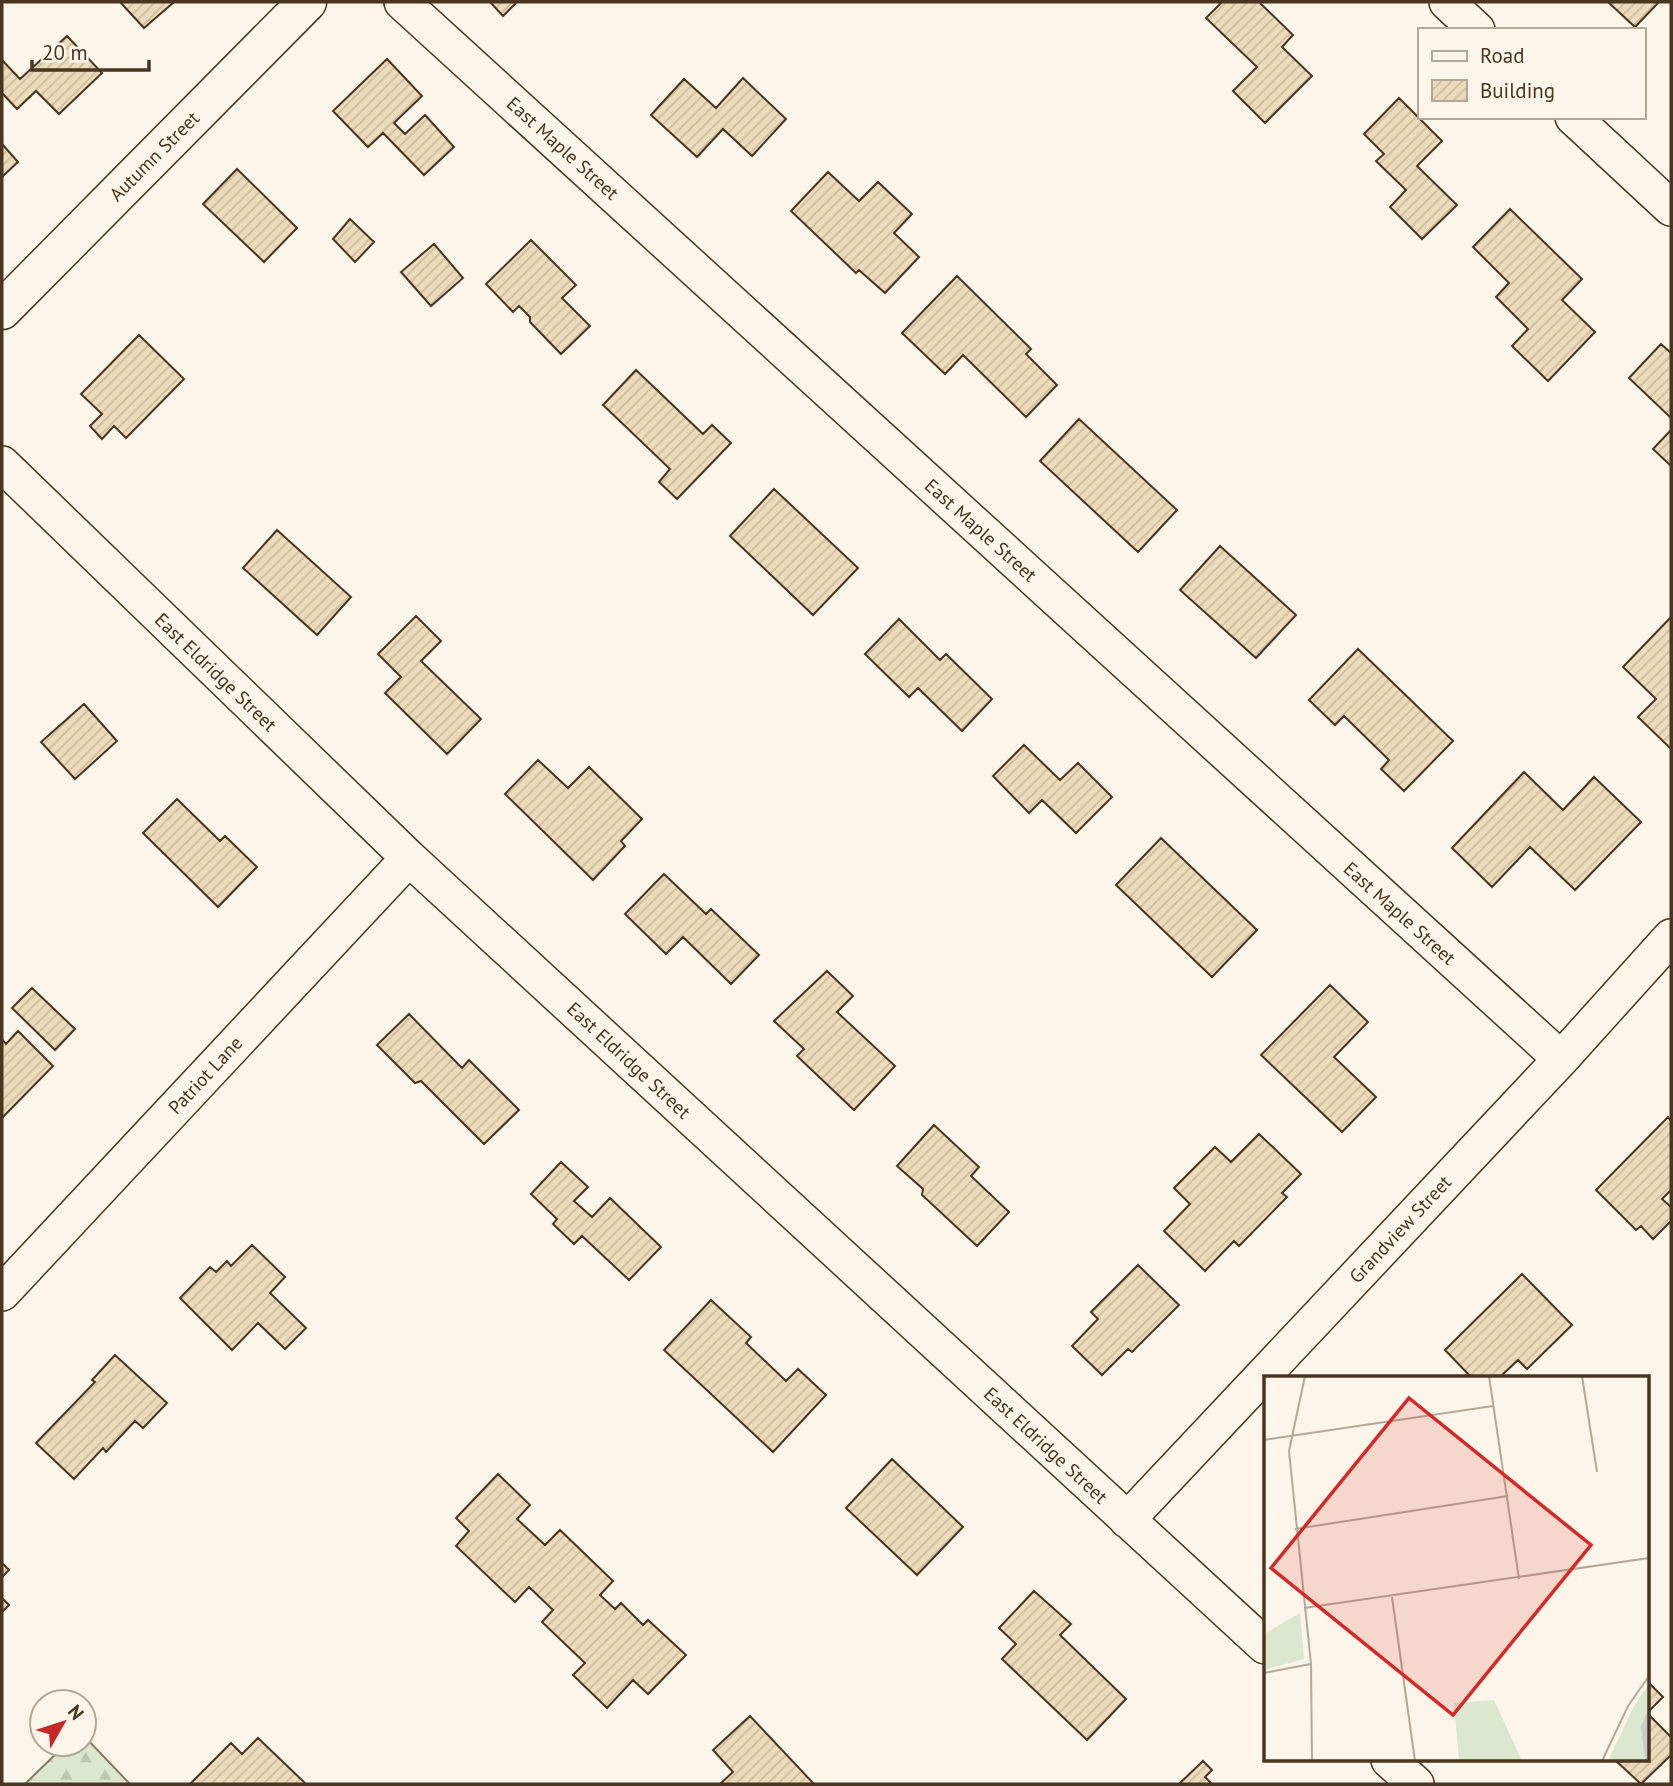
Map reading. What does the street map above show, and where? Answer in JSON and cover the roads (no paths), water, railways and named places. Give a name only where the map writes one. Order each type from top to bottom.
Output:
[{"type":"street","name":"Autumn Street","points":[[2,310],[307,2]]},
{"type":"street","name":"East Maple Street","points":[[402,2],[1561,1059]]},
{"type":"street","points":[[1447,2],[1475,28]]},
{"type":"street","points":[[1575,119],[1671,208]]},
{"type":"street","name":"East Eldridge Street","points":[[2,464],[409,858],[1264,1645]]},
{"type":"street","name":"Patriot Lane","points":[[2,1293],[409,858]]},
{"type":"street","name":"Grandview Street","points":[[1127,1520],[1561,1059],[1671,937]]},
{"type":"street","points":[[1391,1762],[1416,1784]]}]
